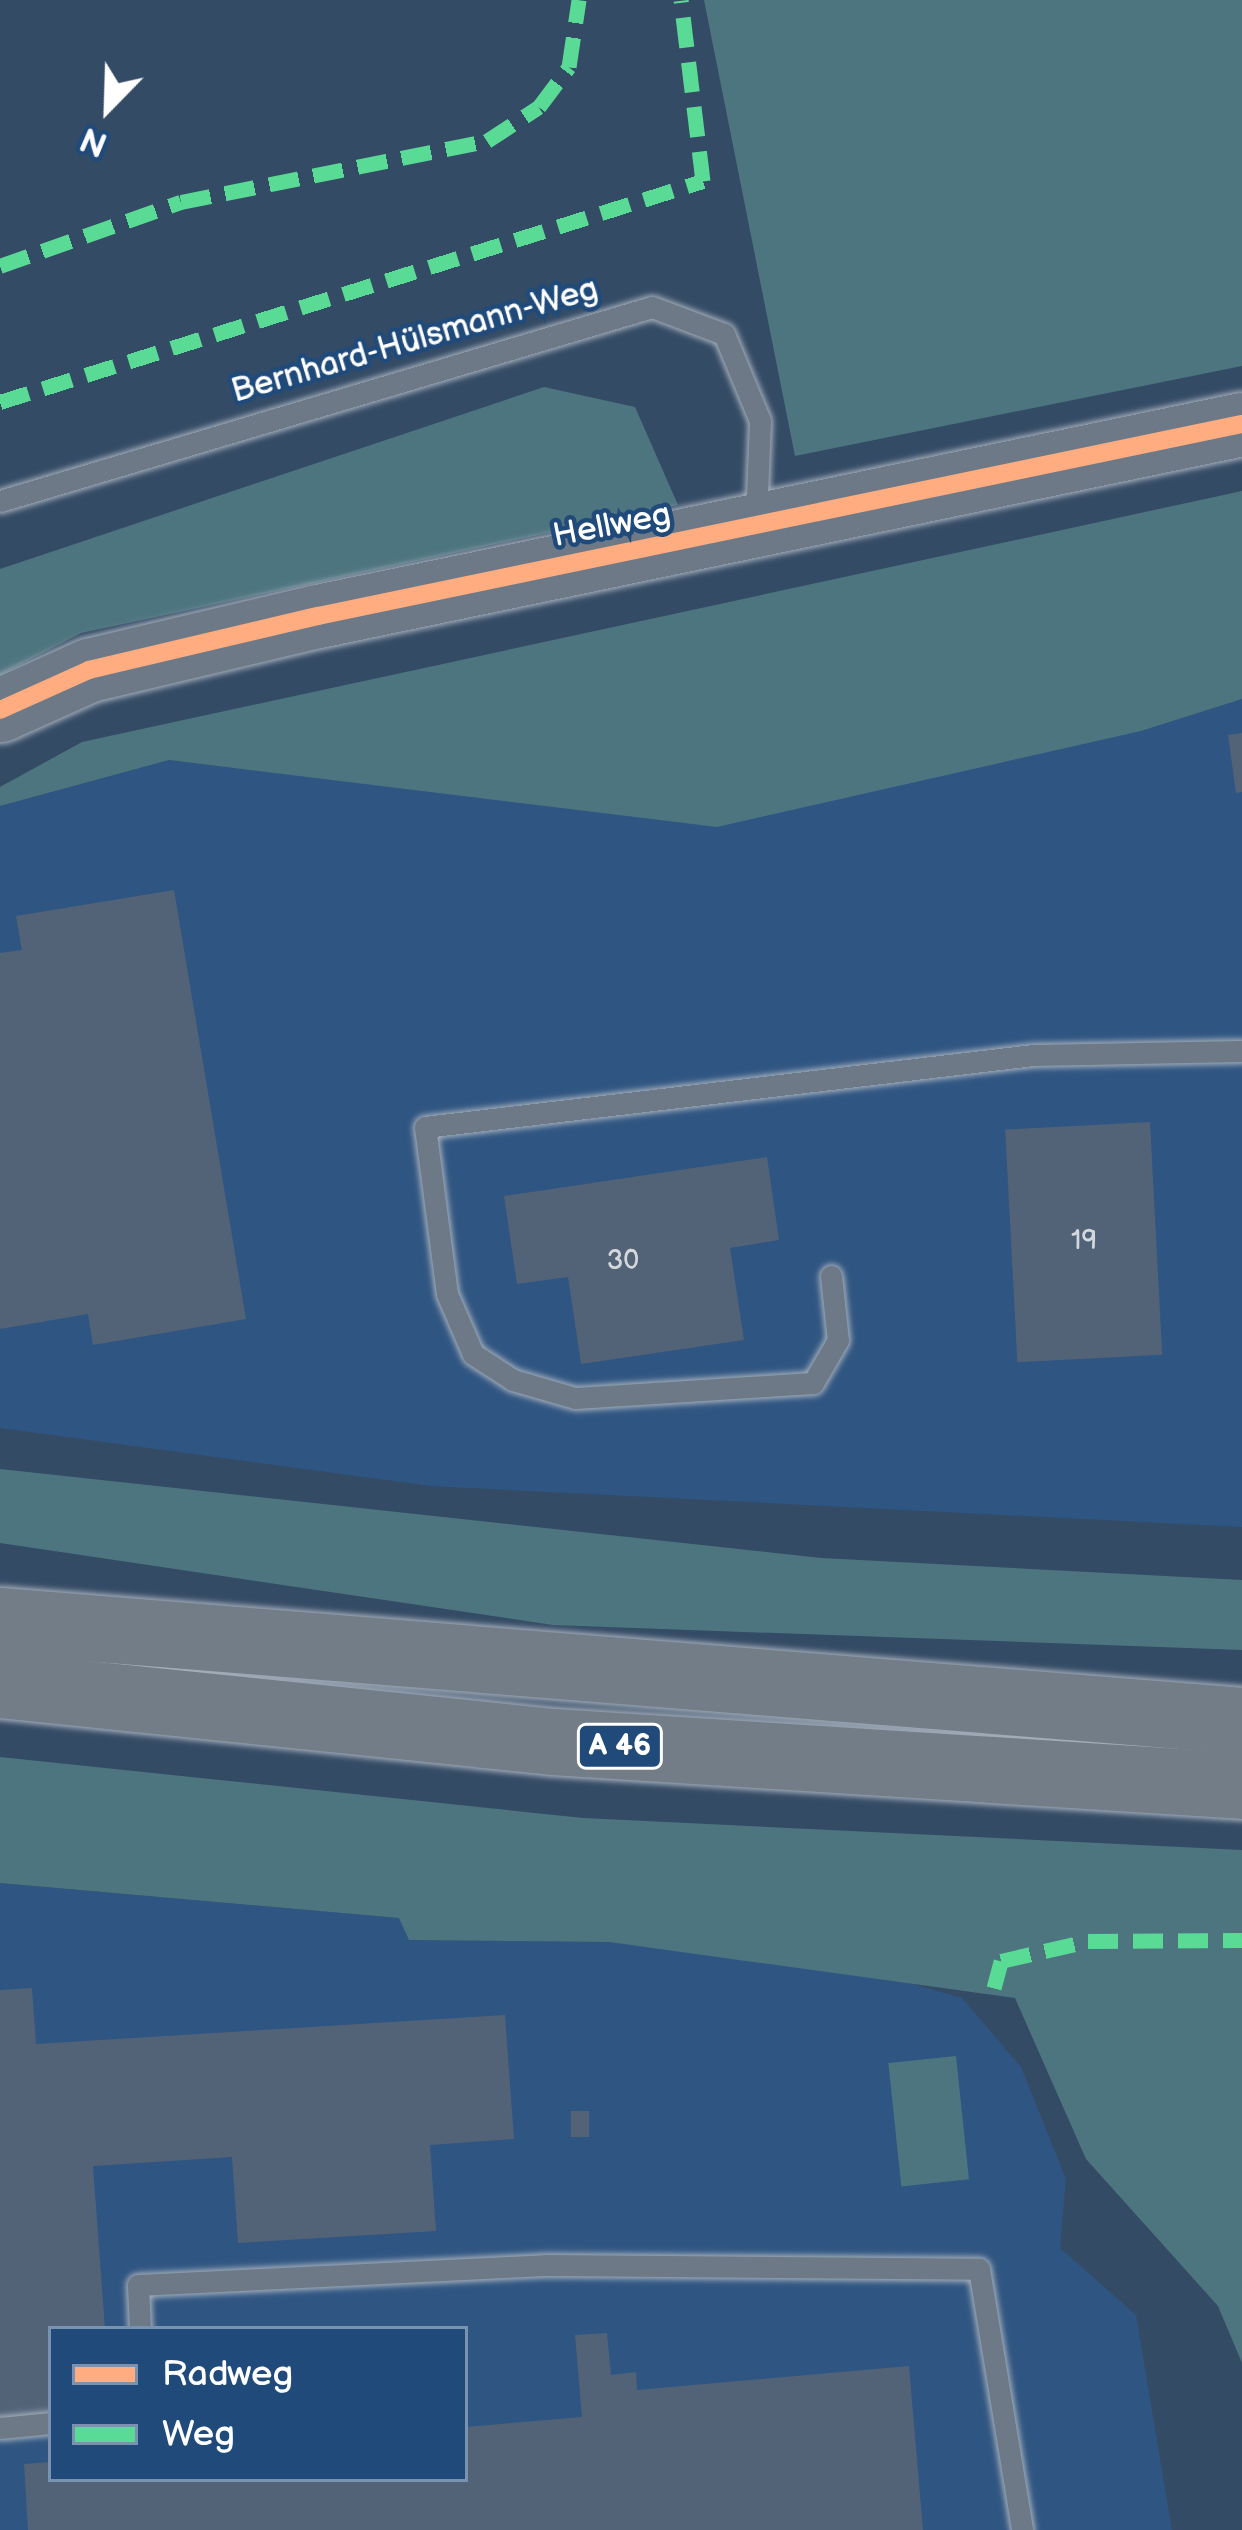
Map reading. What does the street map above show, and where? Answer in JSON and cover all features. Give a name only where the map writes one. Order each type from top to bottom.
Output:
[{"type":"highway","name":"A 46","points":[[0,1621],[1242,1721]]},
{"type":"highway","name":"A 46","points":[[0,1685],[554,1742],[1242,1786]]},
{"type":"street","name":"Hellweg","points":[[0,710],[89,670],[1242,424]]},
{"type":"lane","name":"Bernhard-Hülsmann-Weg","points":[[0,501],[652,308],[724,334],[760,421],[755,528]]},
{"type":"lane","points":[[831,1276],[838,1340],[814,1383],[574,1398],[513,1380],[473,1354],[447,1294],[425,1127],[1033,1055],[1242,1052]]},
{"type":"lane","points":[[140,2326],[138,2284],[545,2265],[979,2269],[1022,2530]]},
{"type":"lane","points":[[0,2428],[48,2423]]},
{"type":"shaded area","points":[[1242,699],[1242,1527],[431,1486],[0,1428],[0,806],[168,760],[486,798],[1141,731]]},
{"type":"shaded area","points":[[0,1883],[400,1918],[410,1940],[609,1942],[877,1974],[962,1998],[1021,2067],[1066,2179],[1060,2248],[1136,2315],[1172,2530],[0,2530]]},
{"type":"green space","points":[[704,0],[1242,0],[1242,366],[795,456]]},
{"type":"green space","points":[[544,387],[635,407],[678,505],[81,633],[0,675],[0,569]]},
{"type":"green space","points":[[1242,491],[1242,699],[1141,731],[717,827],[169,760],[0,806],[0,787],[82,742]]},
{"type":"green space","points":[[0,1469],[821,1558],[1242,1580],[1242,1650],[553,1625],[0,1543]]},
{"type":"green space","points":[[0,1757],[583,1818],[1242,1850],[1242,2363],[1218,2306],[1086,2159],[1015,1998],[609,1942],[409,1940],[399,1918],[0,1883]]},
{"type":"green space","points":[[956,2056],[969,2179],[901,2186],[888,2063]]},
{"type":"building","points":[[1242,733],[1242,792],[1236,793],[1228,735]]},
{"type":"building","points":[[174,890],[246,1319],[93,1345],[88,1314],[0,1329],[0,953],[22,950],[16,916]]},
{"type":"building","points":[[1150,1122],[1162,1355],[1017,1362],[1005,1130]]},
{"type":"building","points":[[767,1157],[779,1240],[730,1248],[744,1340],[581,1364],[568,1277],[517,1284],[504,1196]]},
{"type":"building","points":[[32,1988],[36,2044],[505,2015],[514,2139],[430,2145],[436,2231],[238,2243],[232,2157],[93,2166],[105,2326],[48,2326],[48,2415],[0,2418],[0,1990]]},
{"type":"building","points":[[571,2111],[589,2111],[589,2137],[571,2137]]},
{"type":"building","points":[[607,2333],[611,2375],[636,2372],[637,2390],[909,2366],[923,2530],[28,2530],[24,2464],[48,2462],[48,2482],[468,2482],[468,2427],[582,2417],[575,2335]]},
{"type":"marked path","points":[[0,266],[181,202],[487,141],[539,107],[569,67],[579,0]]},
{"type":"marked path","points":[[0,402],[703,181],[681,0]]},
{"type":"marked path","points":[[994,1988],[1001,1961],[1088,1941],[1242,1940]]},
{"type":"cycle path","points":[[0,710],[89,670],[318,616],[1242,424]]}]
